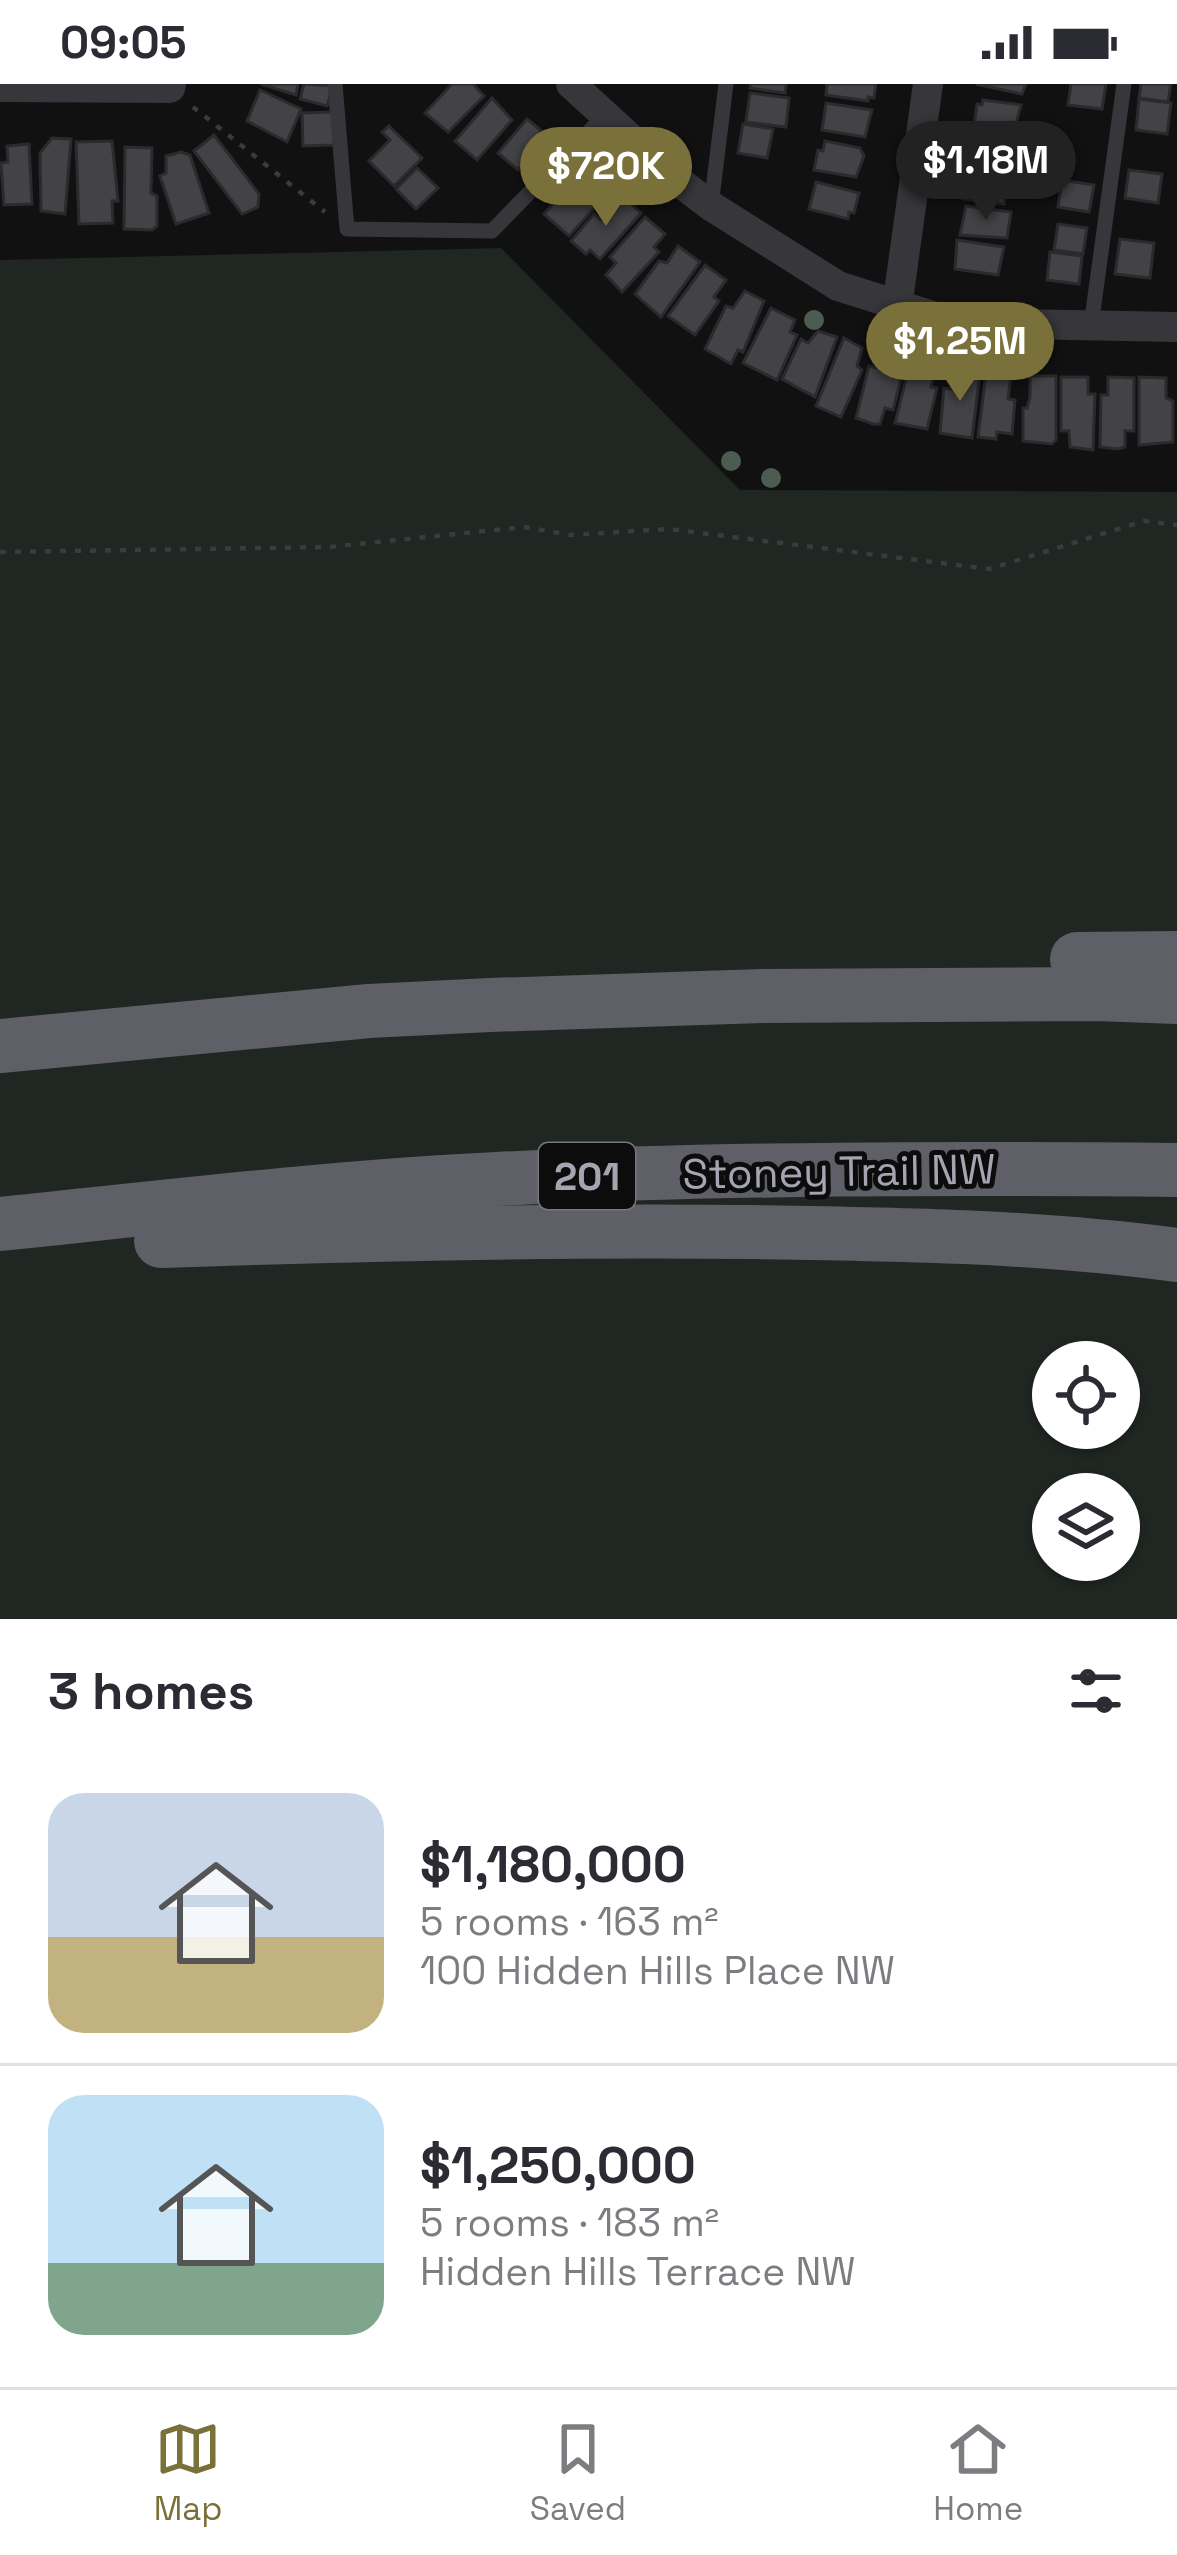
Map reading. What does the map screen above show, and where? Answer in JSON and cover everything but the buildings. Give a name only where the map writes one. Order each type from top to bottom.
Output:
[{"type":"highway","points":[[370,1011],[456,981],[894,960],[1177,958]]},
{"type":"highway","points":[[0,1046],[370,1011],[762,996],[1177,997]]},
{"type":"highway","name":"Stoney Trail NW","points":[[0,1224],[493,1179],[837,1167],[1177,1170]]},
{"type":"highway","points":[[0,1258],[107,1243],[577,1231],[859,1232],[1177,1256]]},
{"type":"street","points":[[571,84],[711,206],[838,286],[955,323],[1177,327]]},
{"type":"street","points":[[897,307],[928,84]]},
{"type":"street","points":[[0,87],[170,86]]},
{"type":"lane","points":[[335,84],[347,229],[492,231],[605,114]]},
{"type":"lane","points":[[711,206],[725,84]]},
{"type":"lane","points":[[1091,326],[1124,84]]},
{"type":"path","points":[[170,86],[347,229]]},
{"type":"path","points":[[0,552],[328,547],[524,527],[570,535],[669,529],[989,569],[1144,521],[1177,525]]},
{"type":"shaded area","points":[[501,248],[740,490],[1177,492],[1177,1619],[0,1619],[0,260]]}]
